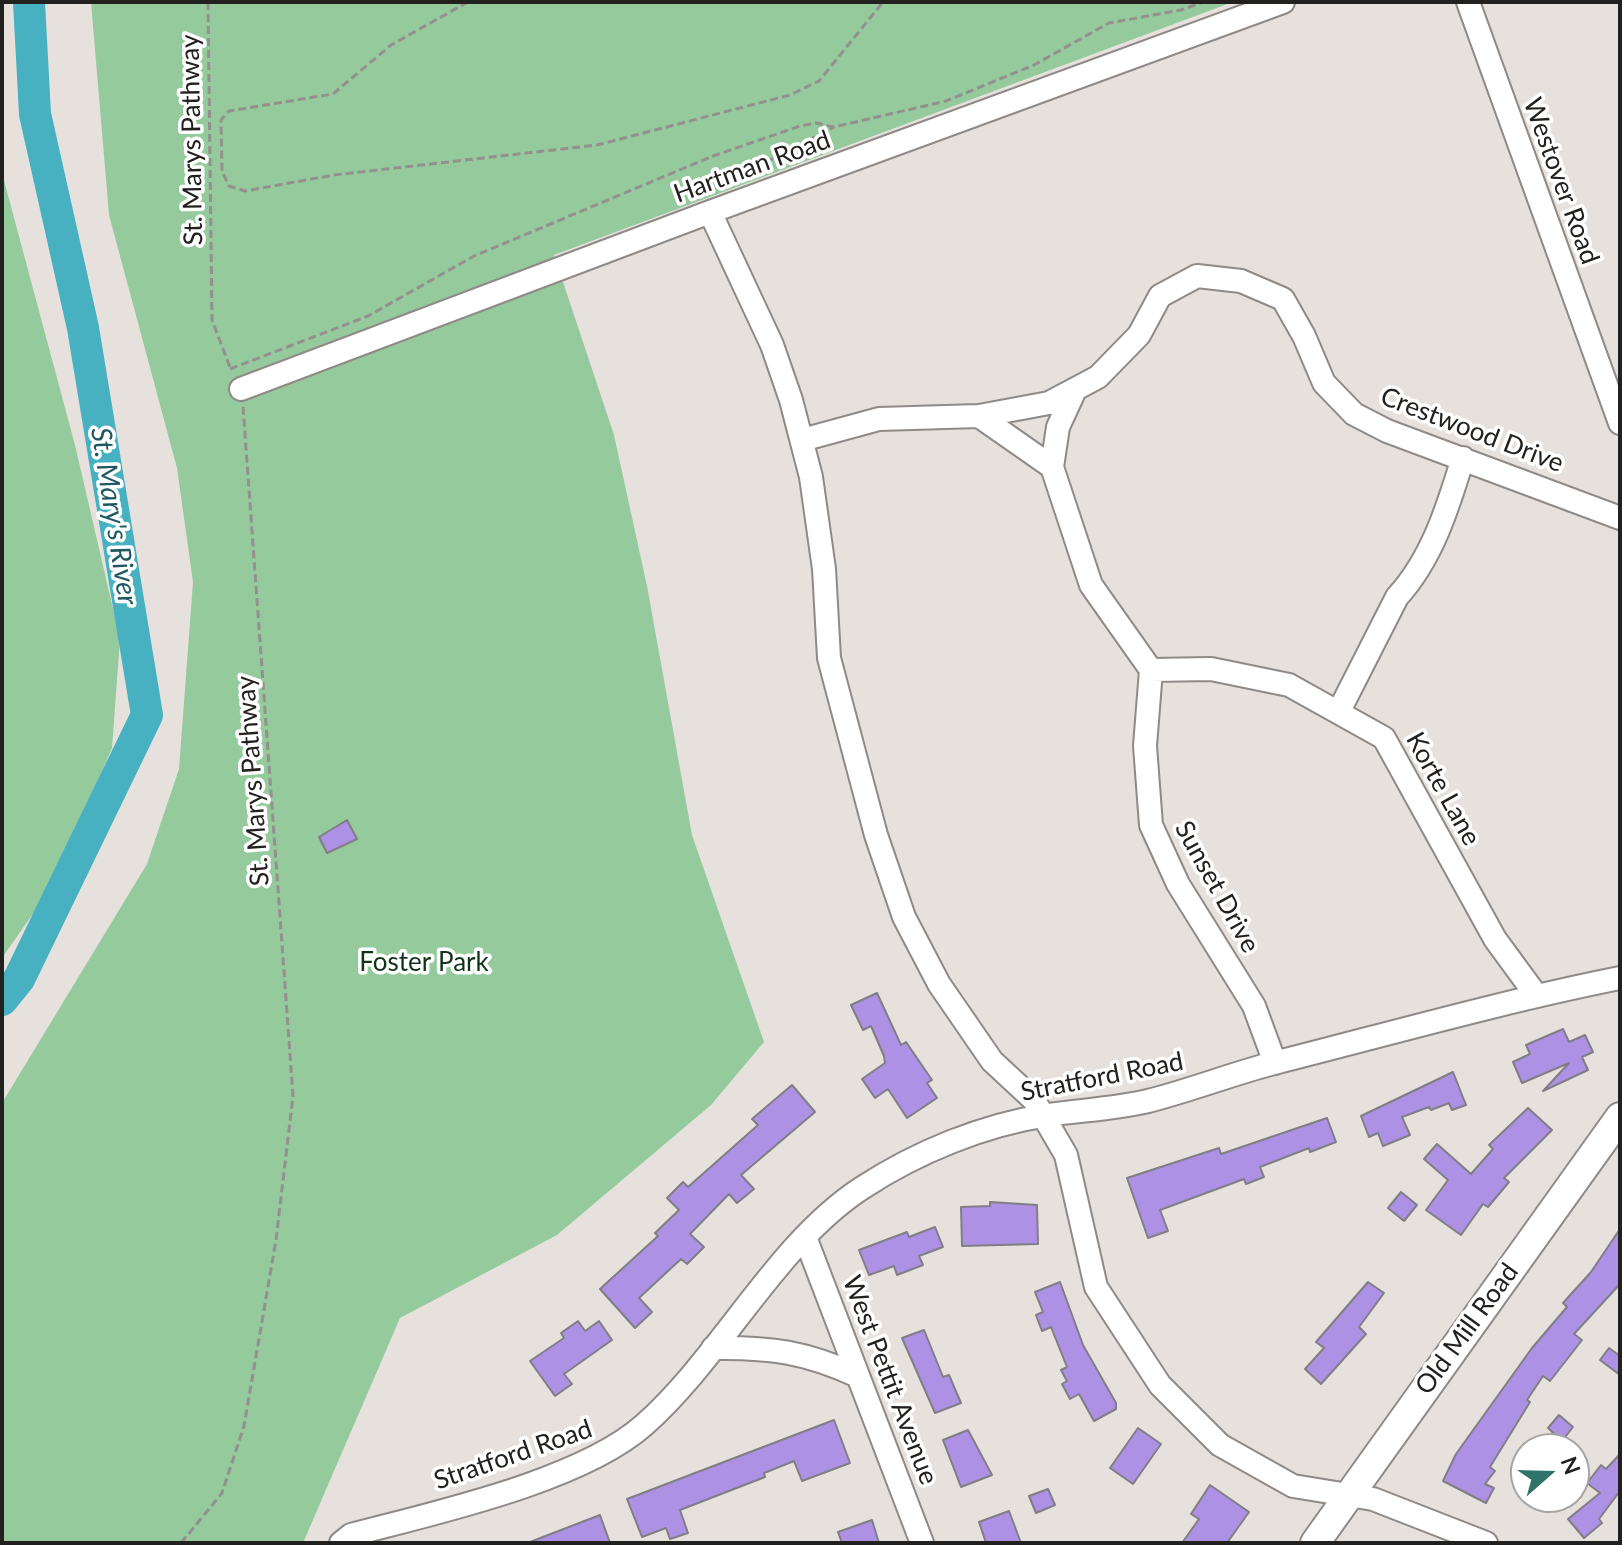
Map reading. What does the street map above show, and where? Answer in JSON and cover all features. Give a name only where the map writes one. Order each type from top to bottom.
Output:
[{"type":"main road","name":"Old Mill Road","points":[[1315,1543],[1620,1117]]},
{"type":"street","name":"Hartman Road","points":[[241,389],[710,212],[1283,2]]},
{"type":"street","name":"Westover Road","points":[[1468,2],[1620,423]]},
{"type":"street","points":[[710,212],[772,345],[802,440],[811,477],[824,569],[829,658],[876,835],[904,917],[939,984],[992,1061],[1045,1116],[1066,1155],[1096,1287],[1160,1385],[1220,1445],[1293,1486],[1373,1499],[1486,1543]]},
{"type":"street","name":"Crestwood Drive","points":[[802,440],[879,419],[979,416],[1049,403],[1098,377],[1139,335],[1160,296],[1197,276],[1241,281],[1283,299],[1304,336],[1324,383],[1354,414],[1387,431],[1620,518]]},
{"type":"street","points":[[1075,390],[1058,427],[1052,467],[1091,585],[1151,670]]},
{"type":"street","points":[[979,416],[1052,467]]},
{"type":"street","points":[[1339,711],[1397,597],[1410,583],[1448,509],[1463,458]]},
{"type":"street","name":"Korte Lane","points":[[1151,670],[1211,669],[1289,685],[1384,738],[1495,939],[1536,995]]},
{"type":"street","name":"Sunset Drive","points":[[1151,670],[1145,746],[1151,825],[1178,884],[1254,1006],[1275,1063]]},
{"type":"street","name":"Stratford Road","points":[[341,1543],[351,1535],[472,1502],[611,1451],[646,1424],[816,1224],[861,1188],[924,1153],[997,1126],[1143,1102],[1275,1063],[1536,995],[1620,978]]},
{"type":"street","name":"West Pettit Avenue","points":[[805,1237],[922,1543]]},
{"type":"street","points":[[713,1348],[766,1347],[816,1357],[858,1376]]},
{"type":"path","name":"St. Marys Pathway","points":[[181,1543],[222,1493],[244,1426],[276,1240],[293,1096],[241,389],[212,320],[208,2]]},
{"type":"path","points":[[468,2],[391,45],[333,94],[235,110],[224,115],[222,171],[229,186],[245,191],[334,175],[597,145],[790,95],[819,81],[883,2]]},
{"type":"path","points":[[720,185],[834,127],[946,101],[1034,65],[1101,26],[1203,2]]},
{"type":"path","points":[[230,369],[368,316],[474,256],[713,156],[800,126],[816,123],[834,127]]},
{"type":"green space","name":"Foster Park","points":[[91,2],[1233,2],[554,255],[614,435],[647,586],[692,835],[764,1042],[711,1105],[557,1235],[400,1318],[303,1543],[2,1543],[2,1103],[147,864],[179,769],[193,582],[177,468],[109,215]]},
{"type":"green space","points":[[2,173],[75,445],[120,639],[112,748],[53,885],[2,958]]},
{"type":"building","points":[[347,820],[357,839],[327,853],[319,837]]},
{"type":"building","points":[[877,993],[901,1045],[906,1042],[932,1080],[927,1083],[937,1098],[907,1118],[888,1089],[875,1098],[862,1079],[885,1063],[884,1056],[871,1026],[863,1030],[851,1005]]},
{"type":"building","points":[[1563,1029],[1569,1042],[1585,1035],[1593,1052],[1582,1057],[1588,1070],[1543,1091],[1569,1063],[1522,1083],[1513,1062],[1530,1054],[1526,1045]]},
{"type":"building","points":[[1453,1072],[1466,1105],[1452,1110],[1449,1103],[1402,1117],[1410,1135],[1383,1146],[1378,1133],[1369,1137],[1361,1116]]},
{"type":"building","points":[[792,1085],[815,1112],[741,1175],[754,1189],[737,1203],[729,1194],[690,1234],[704,1247],[687,1264],[681,1259],[639,1298],[652,1312],[635,1328],[600,1289],[658,1236],[655,1233],[679,1210],[667,1198],[683,1182],[688,1187],[758,1125],[752,1119]]},
{"type":"building","points":[[1528,1108],[1552,1130],[1504,1178],[1509,1182],[1488,1207],[1483,1204],[1461,1235],[1426,1210],[1448,1180],[1424,1159],[1437,1144],[1471,1174],[1493,1149],[1489,1145]]},
{"type":"building","points":[[1327,1118],[1336,1142],[1310,1152],[1309,1148],[1260,1167],[1264,1177],[1246,1184],[1244,1179],[1160,1210],[1168,1231],[1148,1238],[1127,1178],[1219,1148],[1221,1154]]},
{"type":"building","points":[[1401,1192],[1417,1205],[1404,1221],[1388,1208]]},
{"type":"building","points":[[990,1202],[1037,1205],[1038,1244],[962,1246],[961,1207],[990,1206]]},
{"type":"building","points":[[935,1227],[943,1247],[919,1256],[923,1265],[897,1275],[894,1266],[869,1275],[859,1250],[907,1232],[909,1237]]},
{"type":"building","points":[[1620,1229],[1620,1284],[1574,1334],[1582,1340],[1550,1381],[1543,1376],[1527,1400],[1530,1402],[1490,1467],[1495,1471],[1485,1484],[1494,1488],[1486,1503],[1443,1481],[1456,1454],[1532,1348],[1567,1307],[1563,1303],[1591,1272]]},
{"type":"building","points":[[1060,1282],[1083,1345],[1116,1403],[1116,1409],[1094,1421],[1079,1394],[1070,1399],[1062,1384],[1067,1381],[1061,1370],[1067,1367],[1051,1327],[1042,1331],[1036,1315],[1043,1312],[1035,1292]]},
{"type":"building","points":[[1368,1282],[1384,1293],[1359,1327],[1366,1334],[1321,1384],[1305,1369],[1324,1348],[1316,1342]]},
{"type":"building","points":[[578,1321],[585,1331],[599,1321],[612,1340],[564,1374],[572,1384],[555,1396],[530,1361],[564,1338],[561,1333]]},
{"type":"building","points":[[924,1330],[943,1377],[949,1375],[961,1403],[935,1413],[902,1338]]},
{"type":"building","points":[[1609,1348],[1620,1356],[1620,1375],[1600,1360]]},
{"type":"building","points":[[1559,1415],[1573,1427],[1568,1433],[1553,1433],[1548,1428]]},
{"type":"building","points":[[834,1420],[850,1463],[802,1481],[794,1461],[764,1473],[765,1477],[680,1510],[688,1533],[670,1539],[666,1528],[642,1537],[627,1499]]},
{"type":"building","points":[[1138,1428],[1161,1444],[1133,1484],[1110,1468]]},
{"type":"building","points":[[968,1430],[992,1475],[961,1487],[943,1440]]},
{"type":"building","points":[[1620,1454],[1620,1491],[1599,1519],[1602,1523],[1584,1538],[1568,1519],[1575,1513],[1590,1513],[1590,1501],[1600,1493],[1590,1485],[1590,1479],[1601,1465],[1606,1469]]},
{"type":"building","points":[[1210,1485],[1249,1512],[1227,1543],[1182,1543],[1199,1519],[1191,1514]]},
{"type":"building","points":[[1048,1489],[1055,1505],[1036,1513],[1029,1496]]},
{"type":"building","points":[[1009,1511],[1021,1543],[986,1543],[979,1522]]},
{"type":"building","points":[[600,1515],[610,1543],[530,1543],[530,1542]]},
{"type":"building","points":[[872,1520],[879,1543],[842,1543],[838,1532]]},
{"type":"waterway","name":"St. Mary's River","points":[[2,1000],[19,979],[147,715],[83,328],[35,114],[29,2]]}]
